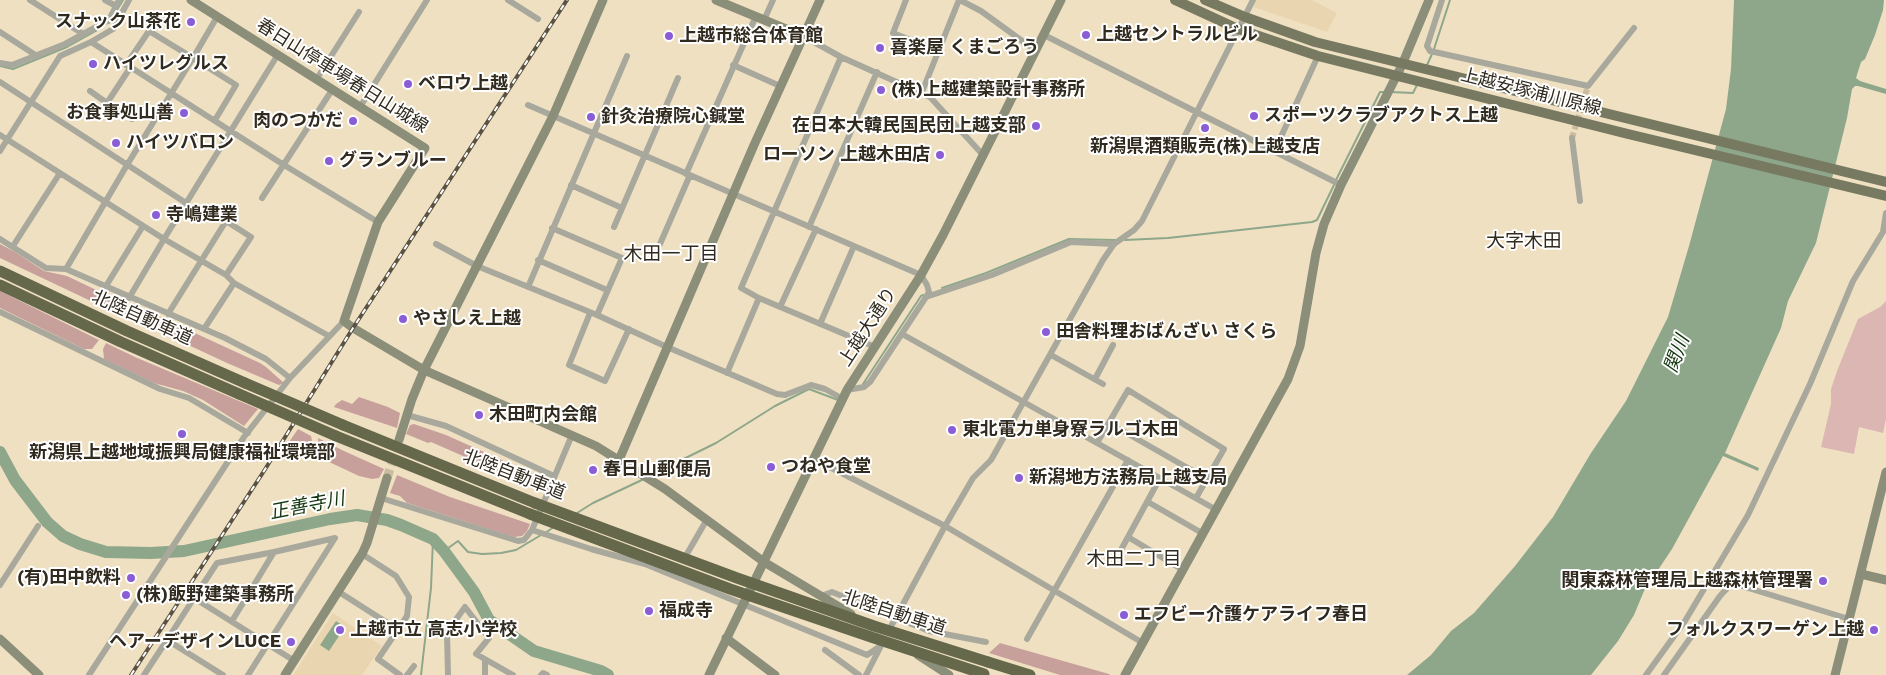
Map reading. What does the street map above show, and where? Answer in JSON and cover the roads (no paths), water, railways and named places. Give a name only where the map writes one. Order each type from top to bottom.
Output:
[{"type":"highway","name":"北陸自動車道","points":[[0,271],[127,331],[245,383],[535,503],[737,578],[874,626],[1030,675]]},
{"type":"highway","name":"北陸自動車道","points":[[0,285],[121,342],[336,436],[530,514],[730,589],[986,674]]},
{"type":"main road","name":"上越安塚浦川原線","points":[[1175,0],[1238,29],[1318,56],[1398,74],[1628,134],[1881,194]]},
{"type":"main road","name":"上越安塚浦川原線","points":[[1205,0],[1244,17],[1314,42],[1883,181]]},
{"type":"street","points":[[30,0],[83,34]]},
{"type":"street","points":[[0,63],[12,65],[37,56],[65,44],[108,20],[117,3],[105,0]]},
{"type":"street","points":[[0,151],[60,56],[91,42],[113,29],[129,0]]},
{"type":"street","points":[[360,107],[427,0]]},
{"type":"street","points":[[508,0],[538,19]]},
{"type":"street","points":[[399,440],[412,399],[424,370],[553,116],[603,0]]},
{"type":"street","points":[[716,0],[802,36],[842,57],[922,92],[942,108],[984,155]]},
{"type":"street","points":[[660,244],[734,65],[760,18],[773,0]]},
{"type":"street","points":[[619,460],[780,86],[820,0]]},
{"type":"street","points":[[906,0],[893,32],[938,51]]},
{"type":"street","points":[[922,92],[959,0],[982,11],[1036,51]]},
{"type":"street","name":"上越大通り","points":[[709,675],[847,390],[921,275],[943,235],[1061,0]]},
{"type":"street","points":[[866,675],[945,526],[973,478],[991,460],[1103,260],[1114,244],[1134,230],[1142,221],[1253,0]]},
{"type":"street","points":[[1125,675],[1295,364],[1300,346],[1316,253],[1324,224],[1341,185],[1398,74],[1429,0]]},
{"type":"street","points":[[1442,0],[1427,46],[1430,51],[1588,86],[1634,28]]},
{"type":"street","name":"春日山停車場春日山城線","points":[[195,1],[216,17],[426,148],[378,222]]},
{"type":"street","points":[[316,80],[359,12]]},
{"type":"street","points":[[66,269],[216,17]]},
{"type":"street","points":[[0,32],[37,56]]},
{"type":"street","points":[[107,103],[149,32],[236,85],[215,120]]},
{"type":"street","points":[[1044,35],[1341,185]]},
{"type":"street","points":[[89,675],[248,432],[290,378],[344,321],[378,222],[284,165],[91,42]]},
{"type":"street","points":[[129,298],[278,56]]},
{"type":"street","points":[[528,287],[627,56]]},
{"type":"street","points":[[1274,152],[1318,56]]},
{"type":"street","points":[[842,57],[741,288],[759,298],[875,347]]},
{"type":"street","points":[[734,65],[780,86]]},
{"type":"street","points":[[780,307],[877,72]]},
{"type":"street","points":[[614,227],[678,78]]},
{"type":"street","points":[[0,82],[32,101],[186,203]]},
{"type":"street","points":[[262,198],[332,90]]},
{"type":"street","points":[[90,92],[132,119]]},
{"type":"street","points":[[528,105],[921,275],[929,292],[926,297],[870,382],[864,387],[847,390]]},
{"type":"street","points":[[0,135],[143,226],[226,275],[234,283],[328,336]]},
{"type":"street","points":[[1572,138],[1580,201]]},
{"type":"street","points":[[13,246],[60,173]]},
{"type":"street","points":[[571,185],[622,208]]},
{"type":"street","points":[[1646,675],[1685,621],[1748,515],[1810,384],[1852,281],[1883,232],[1886,212]]},
{"type":"street","points":[[168,314],[226,221],[250,237],[226,275]]},
{"type":"street","points":[[106,286],[143,226]]},
{"type":"street","points":[[552,228],[622,258],[569,365],[605,381],[629,329]]},
{"type":"street","points":[[0,239],[46,268],[66,269],[204,329],[266,359],[290,378]]},
{"type":"street","points":[[926,297],[992,275],[1071,242],[1114,244]]},
{"type":"street","points":[[436,244],[477,266],[629,329],[667,348],[777,394],[785,395],[811,385],[825,389],[844,399]]},
{"type":"street","points":[[820,324],[854,246]]},
{"type":"street","points":[[538,260],[607,290]]},
{"type":"street","points":[[204,329],[234,283]]},
{"type":"street","points":[[727,373],[759,298]]},
{"type":"street","points":[[0,312],[160,389],[189,398],[248,432]]},
{"type":"street","points":[[344,321],[352,328],[424,370],[596,446],[665,490],[706,522],[764,562],[949,675]]},
{"type":"street","points":[[902,334],[1215,509]]},
{"type":"street","points":[[1095,379],[1113,345]]},
{"type":"street","points":[[1051,354],[1103,384]]},
{"type":"street","points":[[1097,443],[1128,390],[1224,449],[1196,498]]},
{"type":"street","points":[[407,415],[446,426],[554,476]]},
{"type":"street","points":[[1109,423],[1207,479]]},
{"type":"street","points":[[381,498],[518,541],[524,540],[532,530],[572,435]]},
{"type":"street","points":[[814,459],[945,526],[1142,643]]},
{"type":"street","points":[[1026,639],[1128,460]]},
{"type":"street","points":[[1835,675],[1886,472]]},
{"type":"street","points":[[285,675],[362,554],[387,478]]},
{"type":"street","points":[[1122,548],[1160,478]]},
{"type":"street","points":[[1148,502],[1202,533]]},
{"type":"street","points":[[673,576],[706,522]]},
{"type":"street","points":[[0,585],[38,526]]},
{"type":"street","points":[[532,530],[592,550],[645,564],[867,655],[880,646]]},
{"type":"street","points":[[1128,537],[1183,570]]},
{"type":"street","points":[[144,675],[217,563],[335,538],[248,675]]},
{"type":"street","points":[[232,621],[274,552]]},
{"type":"street","points":[[362,554],[396,576],[410,596],[407,616],[378,658],[400,675]]},
{"type":"street","points":[[1861,574],[1886,580]]},
{"type":"street","points":[[1664,675],[1720,596],[1732,583],[1849,618]]},
{"type":"street","points":[[339,592],[397,629]]},
{"type":"street","points":[[821,596],[832,592],[929,631],[986,642]]},
{"type":"street","points":[[194,598],[293,660]]},
{"type":"street","points":[[448,675],[448,632],[465,607],[489,638],[476,654],[513,675]]},
{"type":"street","points":[[726,638],[775,675]]},
{"type":"street","points":[[0,639],[39,675]]},
{"type":"street","points":[[167,640],[223,675]]},
{"type":"street","points":[[825,650],[859,675]]},
{"type":"street","points":[[485,660],[485,675]]},
{"type":"street","points":[[407,675],[414,666]]},
{"type":"street","points":[[541,675],[543,672],[547,675]]},
{"type":"water","name":"関川","points":[[1734,0],[1884,0],[1883,10],[1875,35],[1865,59],[1861,62],[1856,78],[1886,89],[1886,94],[1858,86],[1852,89],[1847,118],[1816,243],[1788,301],[1781,328],[1725,453],[1759,468],[1758,471],[1723,456],[1672,549],[1644,591],[1634,615],[1618,641],[1591,675],[1407,675],[1431,655],[1451,631],[1474,613],[1515,566],[1553,517],[1591,453],[1626,401],[1668,317],[1726,109],[1731,69]]},
{"type":"water","points":[[336,621],[345,627],[329,651],[320,645]]},
{"type":"waterway","points":[[109,23],[123,0]]},
{"type":"waterway","points":[[1434,49],[1450,0]]},
{"type":"waterway","points":[[0,66],[13,69],[67,47],[101,28]]},
{"type":"waterway","points":[[1427,65],[1432,54]]},
{"type":"waterway","points":[[1391,92],[1413,93],[1417,85]]},
{"type":"waterway","points":[[1336,180],[1380,92],[1384,92]]},
{"type":"waterway","points":[[1125,240],[1168,238],[1312,222],[1317,220],[1334,185]]},
{"type":"waterway","points":[[942,288],[986,273],[1069,239],[1115,240]]},
{"type":"waterway","points":[[863,384],[923,295]]},
{"type":"waterway","points":[[651,475],[716,443],[775,406],[809,389],[838,400]]},
{"type":"waterway","name":"正善寺川","points":[[0,452],[15,480],[47,522],[63,536],[80,544],[106,552],[151,553],[184,551],[330,519],[357,515],[387,520],[401,525],[433,539],[474,592],[489,620],[534,651],[601,671],[608,675]]},
{"type":"waterway","points":[[577,513],[593,503],[644,479]]},
{"type":"waterway","points":[[545,533],[554,527]]},
{"type":"waterway","points":[[444,551],[458,541],[468,552],[482,554],[501,553],[516,550],[541,535]]},
{"type":"waterway","points":[[421,675],[431,588],[433,539]]},
{"type":"tunnel","points":[[1572,138],[1588,86]]},
{"type":"tunnel","points":[[387,478],[395,454]]},
{"type":"railway","points":[[131,675],[264,471],[353,328],[567,0]]},
{"type":"place","name":"スナック山茶花","points":[[191,22]]},
{"type":"place","name":"上越セントラルビル","points":[[1086,35]]},
{"type":"place","name":"上越市総合体育館","points":[[669,36]]},
{"type":"place","name":"喜楽屋 くまごろう","points":[[880,48]]},
{"type":"place","name":"ハイツレグルス","points":[[93,64]]},
{"type":"place","name":"ベロウ上越","points":[[408,84]]},
{"type":"place","name":"(株)上越建築設計事務所","points":[[881,90]]},
{"type":"place","name":"お食事処山善","points":[[184,113]]},
{"type":"place","name":"スポーツクラブアクトス上越","points":[[1254,116]]},
{"type":"place","name":"針灸治療院心鍼堂","points":[[591,117]]},
{"type":"place","name":"肉のつかだ","points":[[353,121]]},
{"type":"place","name":"在日本大韓民国民団上越支部","points":[[1036,126]]},
{"type":"place","name":"新潟県酒類販売(株)上越支店","points":[[1205,128]]},
{"type":"place","name":"ハイツバロン","points":[[116,143]]},
{"type":"place","name":"ローソン 上越木田店","points":[[940,155]]},
{"type":"place","name":"グランブルー","points":[[329,161]]},
{"type":"place","name":"寺嶋建業","points":[[156,215]]},
{"type":"place","name":"やさしえ上越","points":[[403,319]]},
{"type":"place","name":"田舎料理おばんざい さくら","points":[[1046,332]]},
{"type":"place","name":"木田町内会館","points":[[479,415]]},
{"type":"place","name":"東北電力単身寮ラルゴ木田","points":[[952,430]]},
{"type":"place","name":"新潟県上越地域振興局健康福祉環境部","points":[[182,434]]},
{"type":"place","name":"つねや食堂","points":[[771,467]]},
{"type":"place","name":"春日山郵便局","points":[[593,470]]},
{"type":"place","name":"新潟地方法務局上越支局","points":[[1019,478]]},
{"type":"place","name":"(有)田中飲料","points":[[131,578]]},
{"type":"place","name":"関東森林管理局上越森林管理署","points":[[1823,581]]},
{"type":"place","name":"(株)飯野建築事務所","points":[[126,595]]},
{"type":"place","name":"福成寺","points":[[649,611]]},
{"type":"place","name":"エフビー介護ケアライフ春日","points":[[1124,615]]},
{"type":"place","name":"上越市立 高志小学校","points":[[340,630]]},
{"type":"place","name":"フォルクスワーゲン上越","points":[[1874,630]]},
{"type":"place","name":"ヘアーデザインLUCE","points":[[291,642]]},
{"type":"district","name":"大字木田","points":[[1524,241]]},
{"type":"district","name":"木田一丁目","points":[[671,254]]},
{"type":"district","name":"木田二丁目","points":[[1134,559]]}]
